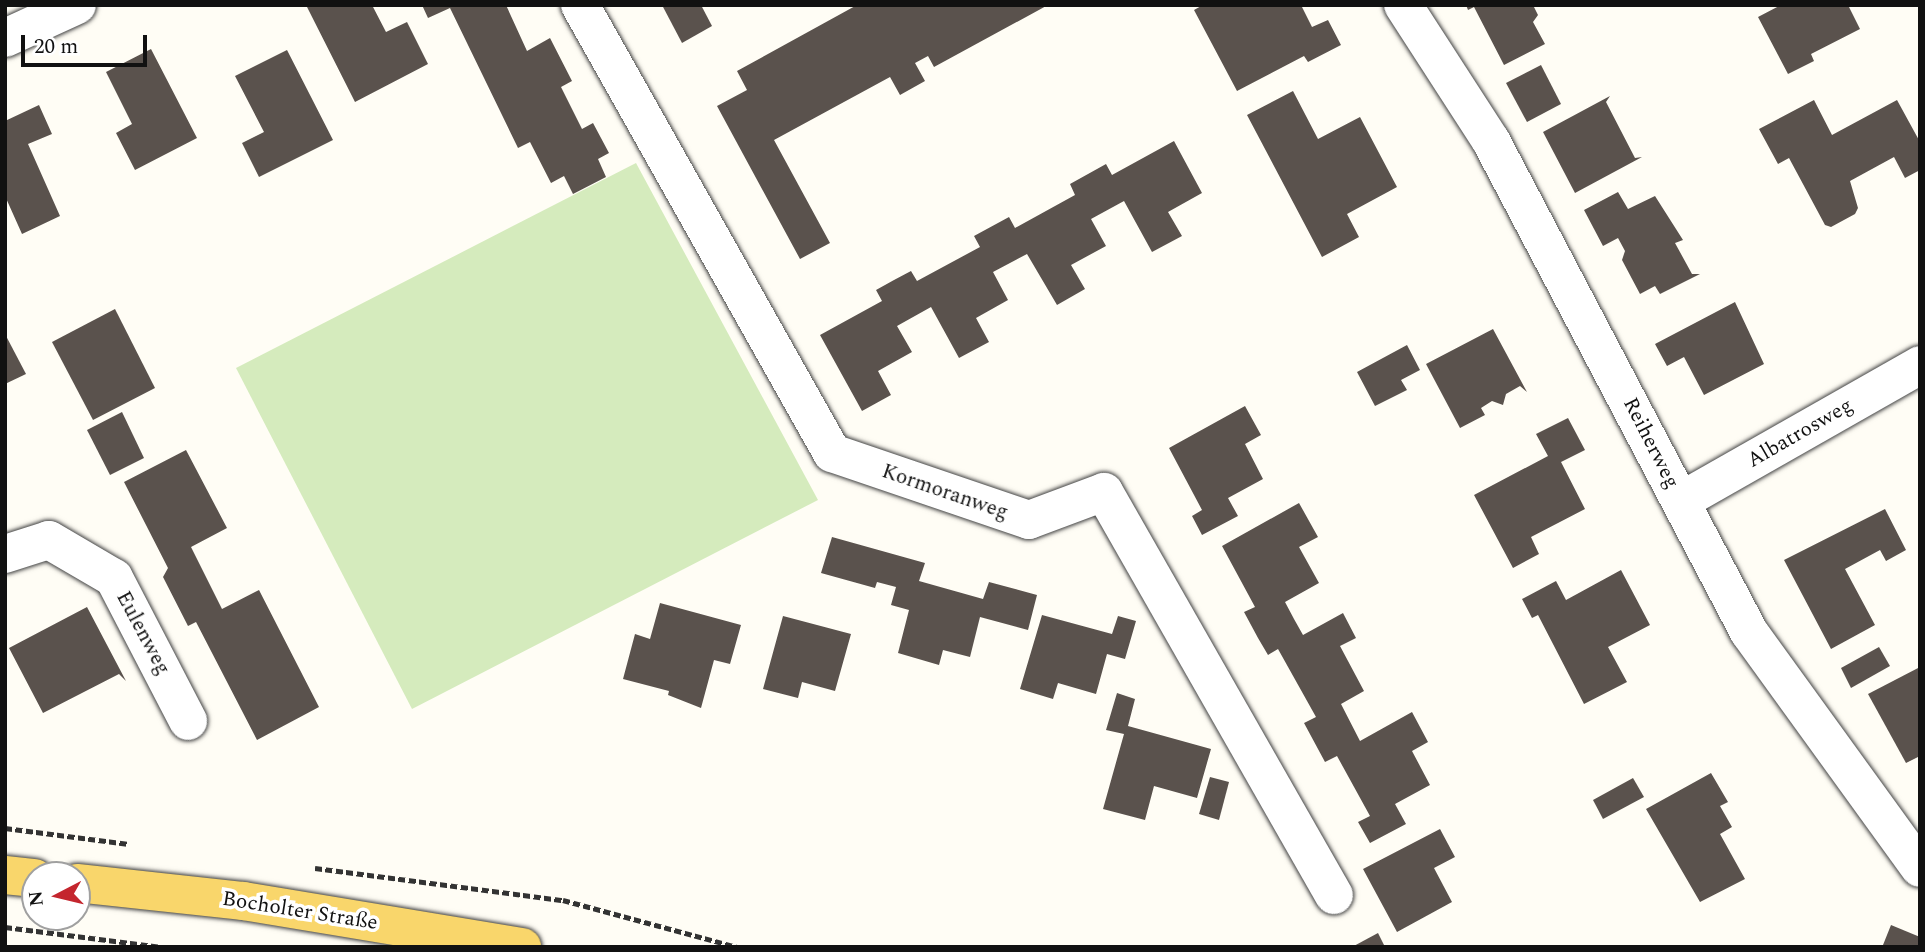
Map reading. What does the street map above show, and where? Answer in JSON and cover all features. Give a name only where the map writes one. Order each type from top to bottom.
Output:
[{"type":"main road","name":"Bocholter Straße","points":[[91,885],[244,901],[522,947]]},
{"type":"street","points":[[5,38],[77,5]]},
{"type":"street","name":"Kormoranweg","points":[[580,5],[832,453],[1029,520],[1104,492],[1334,895]]},
{"type":"street","name":"Reiherweg","points":[[1403,5],[1491,141],[1749,632],[1920,868]]},
{"type":"street","name":"Albatrosweg","points":[[1681,500],[1920,365]]},
{"type":"street","name":"Eulenweg","points":[[5,554],[49,540],[114,578],[188,721]]},
{"type":"path","points":[[5,927],[162,947]]},
{"type":"green space","points":[[636,163],[818,500],[412,709],[236,368]]},
{"type":"building","points":[[306,5],[372,5],[386,32],[407,22],[428,64],[355,102]]},
{"type":"building","points":[[422,5],[506,5],[527,51],[550,38],[572,81],[561,87],[582,129],[593,123],[609,153],[598,159],[606,177],[573,194],[564,176],[551,183],[530,142],[518,148],[450,8],[428,18]]},
{"type":"building","points":[[662,5],[701,5],[712,26],[682,43]]},
{"type":"building","points":[[857,5],[1048,5],[934,67],[928,56],[915,63],[925,81],[900,95],[890,77],[774,140],[830,243],[800,259],[717,106],[747,90],[737,71]]},
{"type":"building","points":[[1203,5],[1301,5],[1312,27],[1328,20],[1341,45],[1308,62],[1304,56],[1237,91],[1194,10]]},
{"type":"building","points":[[1466,5],[1533,5],[1538,15],[1533,22],[1545,44],[1504,65],[1474,7],[1468,10]]},
{"type":"building","points":[[1781,5],[1848,5],[1860,29],[1811,54],[1814,61],[1788,74],[1758,17]]},
{"type":"building","points":[[151,49],[197,138],[135,170],[116,133],[132,124],[106,72]]},
{"type":"building","points":[[287,50],[333,140],[259,177],[242,143],[264,132],[235,76]]},
{"type":"building","points":[[1541,65],[1561,104],[1527,122],[1506,83]]},
{"type":"building","points":[[1293,91],[1318,139],[1360,117],[1397,187],[1347,214],[1359,237],[1322,257],[1247,115]]},
{"type":"building","points":[[1610,96],[1606,102],[1635,158],[1642,157],[1575,193],[1543,132]]},
{"type":"building","points":[[1814,100],[1832,135],[1897,100],[1920,142],[1920,170],[1905,178],[1894,157],[1850,181],[1858,208],[1855,214],[1831,227],[1825,225],[1789,158],[1778,164],[1759,129]]},
{"type":"building","points":[[39,105],[52,134],[28,144],[60,216],[22,234],[5,196],[5,121]]},
{"type":"building","points":[[1174,141],[1202,193],[1168,212],[1182,236],[1152,252],[1124,201],[1091,219],[1106,246],[1071,265],[1085,289],[1057,305],[1027,254],[993,272],[1008,300],[976,318],[989,342],[959,358],[931,307],[897,326],[912,352],[878,371],[891,395],[862,411],[820,335],[882,301],[876,290],[894,280],[911,271],[917,281],[980,247],[974,236],[1009,217],[1015,228],[1075,195],[1070,184],[1106,164],[1112,175]]},
{"type":"building","points":[[1618,192],[1628,209],[1655,196],[1683,240],[1675,243],[1692,274],[1700,274],[1660,294],[1655,286],[1640,294],[1622,260],[1625,251],[1618,238],[1603,246],[1584,210]]},
{"type":"building","points":[[1735,302],[1764,364],[1704,395],[1684,357],[1667,366],[1655,344]]},
{"type":"building","points":[[115,309],[155,388],[93,420],[52,342]]},
{"type":"building","points":[[1493,329],[1527,392],[1520,386],[1506,394],[1503,405],[1492,401],[1481,408],[1485,415],[1460,428],[1426,364]]},
{"type":"building","points":[[5,334],[26,374],[5,384]]},
{"type":"building","points":[[1407,345],[1420,370],[1401,380],[1407,390],[1375,406],[1357,372]]},
{"type":"building","points":[[1245,406],[1261,435],[1245,444],[1263,479],[1228,498],[1238,516],[1202,535],[1192,516],[1202,510],[1169,448]]},
{"type":"building","points":[[122,412],[144,458],[110,475],[87,430]]},
{"type":"building","points":[[1568,418],[1585,450],[1561,462],[1585,509],[1531,537],[1539,554],[1513,568],[1474,495],[1548,456],[1536,434]]},
{"type":"building","points":[[186,450],[227,528],[191,547],[222,609],[259,590],[319,707],[257,740],[196,622],[188,626],[163,577],[168,568],[124,482]]},
{"type":"building","points":[[1299,503],[1318,537],[1299,547],[1319,583],[1285,602],[1294,619],[1303,635],[1343,613],[1356,638],[1340,646],[1364,691],[1341,704],[1360,741],[1412,712],[1428,742],[1412,751],[1430,785],[1395,804],[1406,824],[1370,843],[1358,822],[1370,816],[1337,756],[1325,762],[1304,723],[1316,717],[1278,649],[1268,655],[1258,638],[1244,612],[1255,607],[1222,546]]},
{"type":"building","points":[[1885,509],[1906,550],[1886,561],[1880,550],[1845,569],[1875,625],[1831,649],[1784,560]]},
{"type":"building","points":[[832,537],[925,563],[919,581],[983,599],[989,582],[1037,595],[1028,630],[980,617],[970,657],[943,650],[939,665],[898,653],[909,610],[891,605],[896,587],[877,582],[875,588],[821,573]]},
{"type":"building","points":[[1621,570],[1650,625],[1608,647],[1627,682],[1584,704],[1538,615],[1532,618],[1522,599],[1556,581],[1566,600]]},
{"type":"building","points":[[660,603],[741,625],[730,664],[714,660],[701,708],[668,695],[669,691],[623,679],[635,634],[650,639]]},
{"type":"building","points":[[87,607],[126,681],[119,674],[43,713],[9,648]]},
{"type":"building","points":[[1042,615],[1112,634],[1118,616],[1136,621],[1125,659],[1107,654],[1096,694],[1058,683],[1053,699],[1020,689]]},
{"type":"building","points":[[783,616],[851,634],[835,691],[802,682],[798,698],[763,689]]},
{"type":"building","points":[[1879,647],[1890,666],[1851,688],[1841,668]]},
{"type":"building","points":[[1920,667],[1920,756],[1906,763],[1868,694]]},
{"type":"building","points":[[1117,693],[1135,699],[1128,726],[1211,749],[1197,798],[1154,786],[1145,820],[1103,809],[1124,734],[1106,730]]},
{"type":"building","points":[[1711,773],[1728,802],[1720,806],[1732,827],[1720,834],[1745,879],[1700,902],[1646,809]]},
{"type":"building","points":[[1210,777],[1229,782],[1219,820],[1199,814]]},
{"type":"building","points":[[1633,778],[1644,797],[1603,819],[1593,800]]},
{"type":"building","points":[[1440,829],[1455,857],[1434,868],[1452,902],[1397,932],[1363,869]]},
{"type":"building","points":[[1891,925],[1920,937],[1920,947],[1883,945]]},
{"type":"building","points":[[1378,933],[1385,947],[1352,947]]}]
